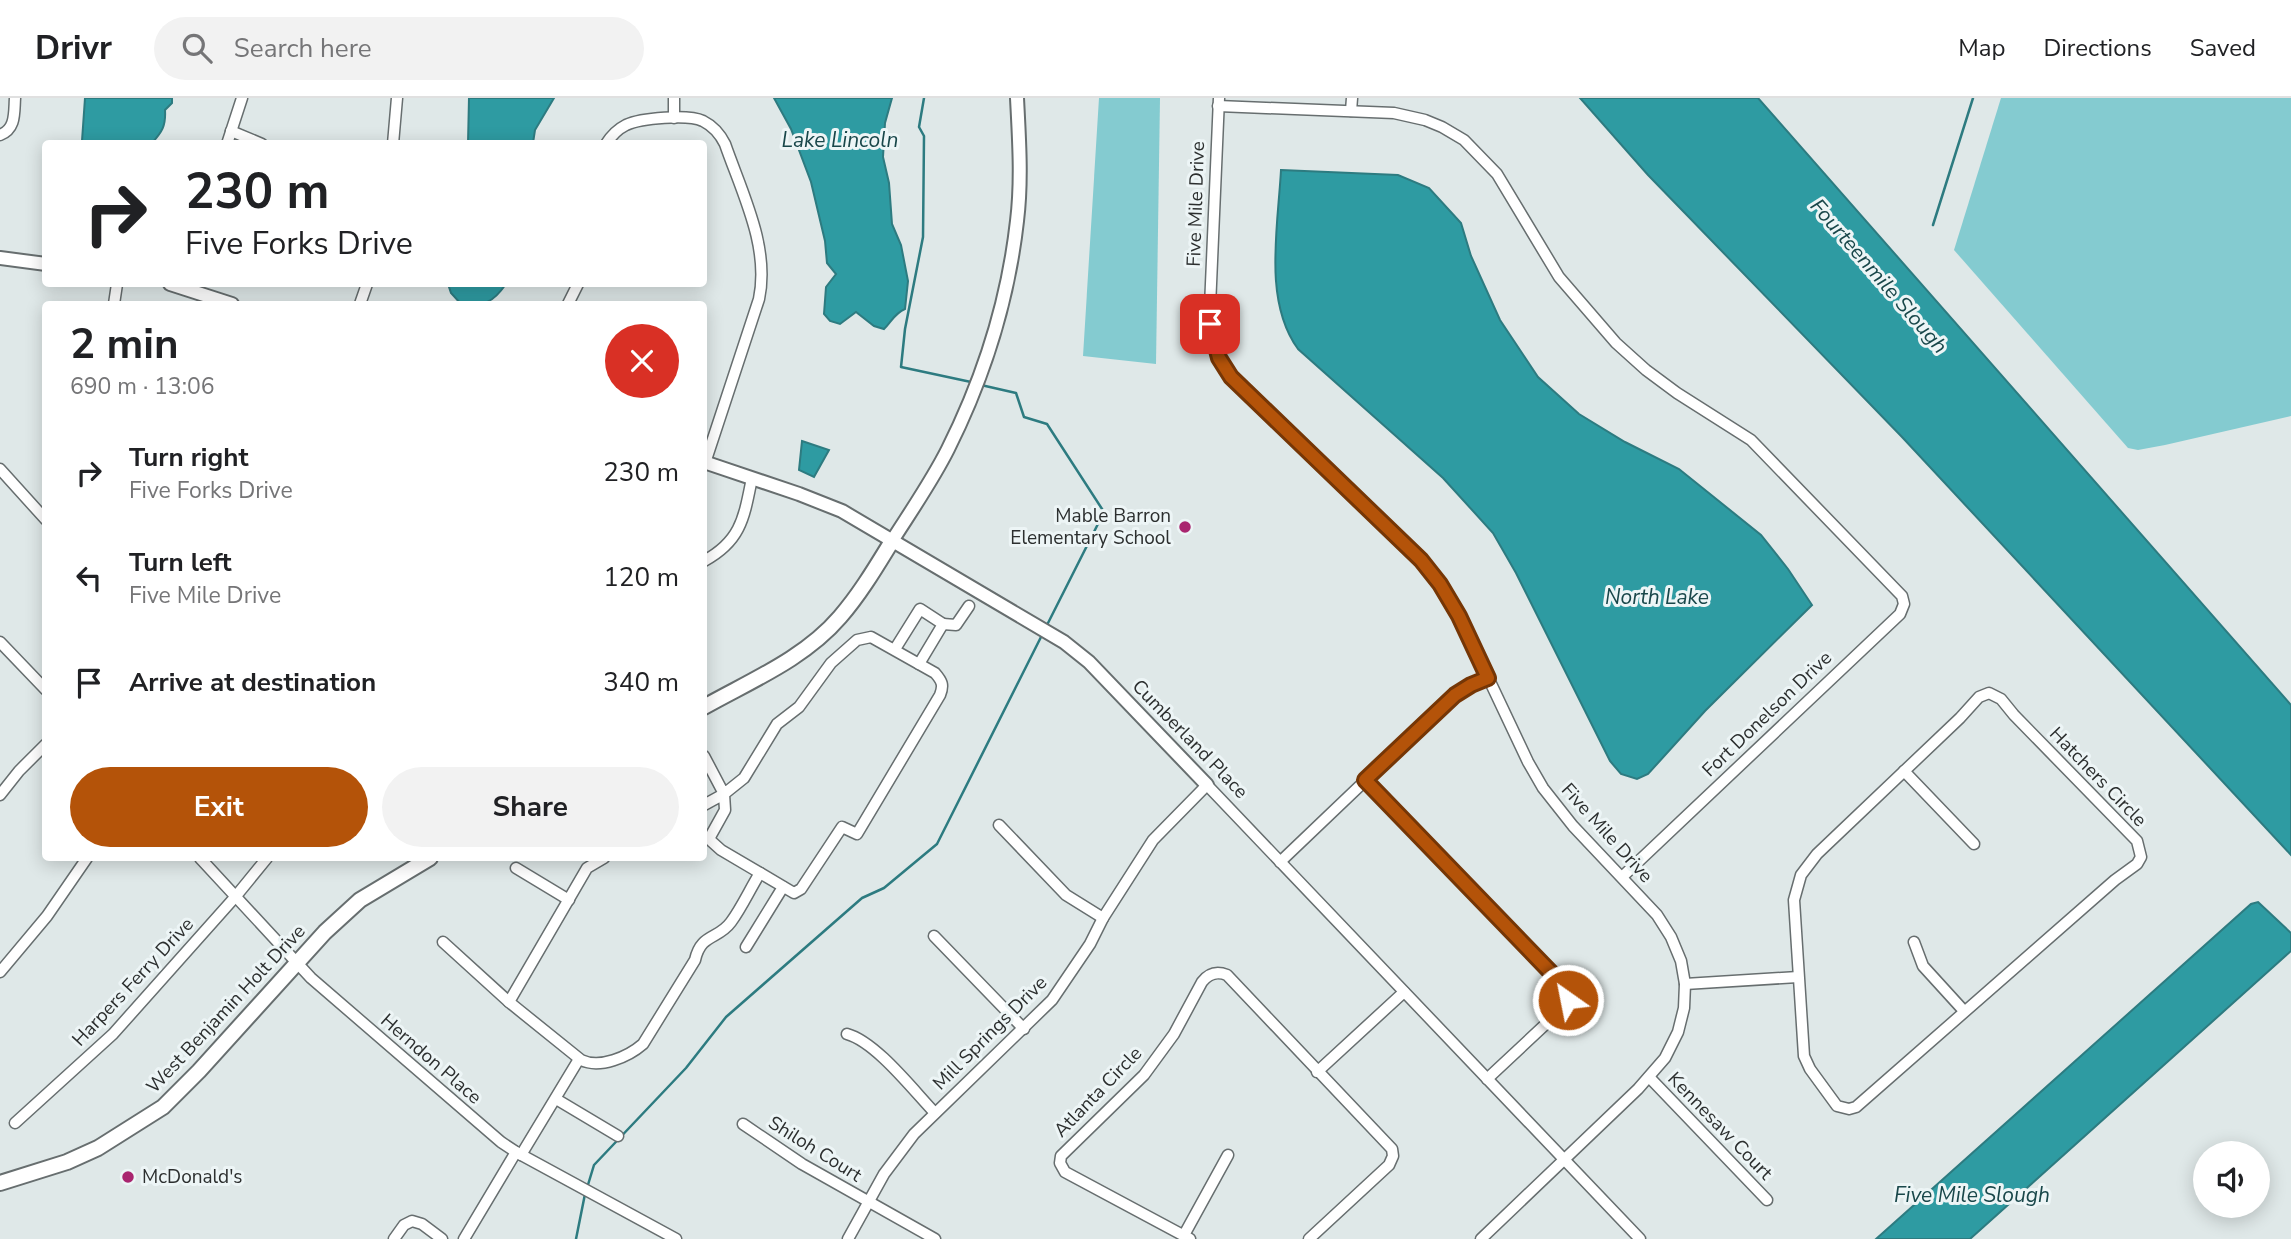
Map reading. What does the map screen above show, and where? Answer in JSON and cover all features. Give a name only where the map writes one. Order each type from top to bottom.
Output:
[{"type":"main road","points":[[707,705],[794,657],[819,638],[853,600],[892,541]]},
{"type":"main road","name":"West Benjamin Holt Drive","points":[[0,1183],[67,1162],[98,1149],[163,1107],[261,1004],[296,961],[360,900],[425,861]]},
{"type":"street","points":[[4,133],[13,122],[15,98]]},
{"type":"street","points":[[228,140],[242,98]]},
{"type":"street","points":[[393,140],[397,98]]},
{"type":"street","points":[[674,98],[674,118]]},
{"type":"street","points":[[892,541],[946,452],[966,411],[992,341],[1007,284],[1017,220],[1017,98]]},
{"type":"street","points":[[1218,102],[1351,111],[1352,98]]},
{"type":"street","name":"Five Mile Drive","points":[[1218,102],[1210,307],[1212,335],[1219,358],[1231,377],[1421,560],[1440,584],[1459,616],[1543,788],[1573,826],[1665,926],[1677,951],[1685,984],[1684,1009],[1678,1032],[1665,1058],[1649,1077],[1480,1239]]},
{"type":"street","name":"Fort Donelson Drive","points":[[1351,111],[1409,116],[1442,127],[1464,140],[1497,174],[1559,277],[1616,343],[1677,393],[1751,440],[1902,596],[1904,604],[1900,614],[1622,877]]},
{"type":"street","points":[[609,140],[627,124],[674,118],[690,117],[712,127],[722,137],[758,241],[762,262],[759,299],[707,453]]},
{"type":"street","points":[[231,131],[252,140]]},
{"type":"street","points":[[0,260],[42,264]]},
{"type":"street","points":[[182,287],[223,301]]},
{"type":"street","name":"Cumberland Place","points":[[707,463],[822,502],[1078,652],[1640,1239]]},
{"type":"street","points":[[0,469],[42,515]]},
{"type":"street","points":[[707,559],[726,547],[734,537],[747,503],[752,478]]},
{"type":"street","points":[[895,649],[920,609],[943,624],[956,625],[969,606]]},
{"type":"street","points":[[919,663],[943,624]]},
{"type":"street","points":[[707,762],[724,794],[725,810],[710,836],[711,841],[720,850],[794,893],[801,889],[842,827],[857,834],[943,687],[942,680],[919,663],[871,637],[857,640],[831,663],[799,707],[777,724],[744,778],[724,794],[707,803]]},
{"type":"street","points":[[0,642],[42,686]]},
{"type":"street","points":[[1280,862],[1455,695],[1488,678]]},
{"type":"street","name":"Hatchers Circle","points":[[1996,695],[2137,841],[2141,856],[2137,864],[2115,880],[1856,1107],[1843,1109],[1817,1081],[1806,1062],[1802,1042],[1794,900],[1801,875],[1817,854],[1904,771],[1979,697],[1996,695]]},
{"type":"street","points":[[0,795],[42,748]]},
{"type":"street","points":[[1904,771],[1974,844]]},
{"type":"street","points":[[1365,780],[1568,991],[1568,1000],[1564,1007],[1487,1079]]},
{"type":"street","name":"Mill Springs Drive","points":[[848,1239],[884,1174],[914,1134],[1052,1000],[1153,840],[1207,785]]},
{"type":"street","points":[[999,825],[1066,895],[1103,918]]},
{"type":"street","points":[[0,972],[47,916],[85,861]]},
{"type":"street","name":"Herndon Place","points":[[203,861],[311,978],[486,1130],[518,1154],[676,1239]]},
{"type":"street","name":"Harpers Ferry Drive","points":[[15,1123],[113,1034],[265,861]]},
{"type":"street","points":[[509,1002],[587,868],[599,861]]},
{"type":"street","points":[[516,868],[569,900]]},
{"type":"street","points":[[443,942],[509,1002],[579,1059],[589,1064],[603,1062],[634,1052],[643,1044],[695,960],[698,946],[723,931],[732,921],[760,873]]},
{"type":"street","points":[[746,947],[783,887]]},
{"type":"street","points":[[934,936],[1024,1028]]},
{"type":"street","points":[[1914,943],[1923,966],[1964,1011]]},
{"type":"street","name":"Atlanta Circle","points":[[1187,1237],[1065,1172],[1060,1163],[1061,1156],[1144,1075],[1174,1034],[1206,977],[1215,972],[1227,975],[1388,1144],[1393,1156],[1389,1165],[1310,1239]]},
{"type":"street","points":[[1685,984],[1798,976]]},
{"type":"street","points":[[1317,1072],[1404,992]]},
{"type":"street","points":[[847,1034],[859,1038],[875,1050],[935,1113]]},
{"type":"street","points":[[464,1239],[556,1099],[579,1059]]},
{"type":"street","name":"Kennesaw Court","points":[[1649,1077],[1767,1200]]},
{"type":"street","points":[[556,1099],[618,1136]]},
{"type":"street","name":"Shiloh Court","points":[[743,1124],[868,1203],[935,1239]]},
{"type":"street","points":[[1187,1237],[1228,1154]]},
{"type":"street","points":[[394,1239],[404,1226],[412,1221],[422,1224],[442,1239]]},
{"type":"shaded area","points":[[1099,98],[1160,98],[1156,364],[1083,356]]},
{"type":"shaded area","points":[[2001,98],[2291,98],[2291,416],[2165,445],[2138,450],[2128,448],[1954,250]]},
{"type":"water","points":[[85,98],[172,98],[172,103],[165,110],[163,128],[154,140],[82,140]]},
{"type":"water","points":[[469,98],[554,98],[535,130],[533,140],[468,140]]},
{"type":"water","name":"Lake Lincoln","points":[[774,98],[892,98],[885,123],[883,157],[889,183],[892,224],[901,245],[908,281],[905,309],[884,329],[874,326],[856,312],[840,324],[830,321],[824,314],[826,287],[836,274],[827,263],[825,241],[811,182],[791,129]]},
{"type":"water","name":"Fourteenmile Slough","points":[[1580,98],[1758,98],[2291,705],[2291,855],[1902,437],[1648,175]]},
{"type":"water","name":"North Lake","points":[[1281,170],[1398,175],[1429,188],[1461,223],[1471,256],[1500,320],[1538,377],[1579,414],[1625,442],[1679,469],[1761,535],[1812,605],[1705,711],[1648,774],[1637,779],[1621,774],[1610,761],[1516,573],[1493,533],[1443,478],[1298,349],[1287,330],[1276,286]]},
{"type":"water","points":[[449,287],[504,287],[489,301],[458,301]]},
{"type":"water","points":[[802,441],[829,450],[814,477],[799,470]]},
{"type":"water","name":"Five Mile Slough","points":[[2258,902],[2291,933],[2291,951],[1970,1239],[1876,1239],[2251,904]]},
{"type":"waterway","points":[[924,98],[919,127],[924,136],[923,237],[905,329],[901,367],[971,382]]},
{"type":"waterway","points":[[1933,225],[1973,98]]},
{"type":"waterway","points":[[981,385],[1016,393],[1024,417],[1047,424],[1104,512],[1046,627]]},
{"type":"waterway","points":[[587,1188],[594,1165],[686,1068],[726,1017],[862,898],[884,888],[937,844],[1043,633]]},
{"type":"waterway","points":[[576,1239],[585,1194]]},
{"type":"place","name":"Mable Barron Elementary School","points":[[1185,527]]},
{"type":"place","name":"McDonald's","points":[[128,1177]]},
{"type":"route","points":[[1210,324],[1219,358],[1231,377],[1421,560],[1440,584],[1459,616],[1488,678],[1455,695],[1365,780],[1564,986],[1568,991],[1568,1000]]}]
